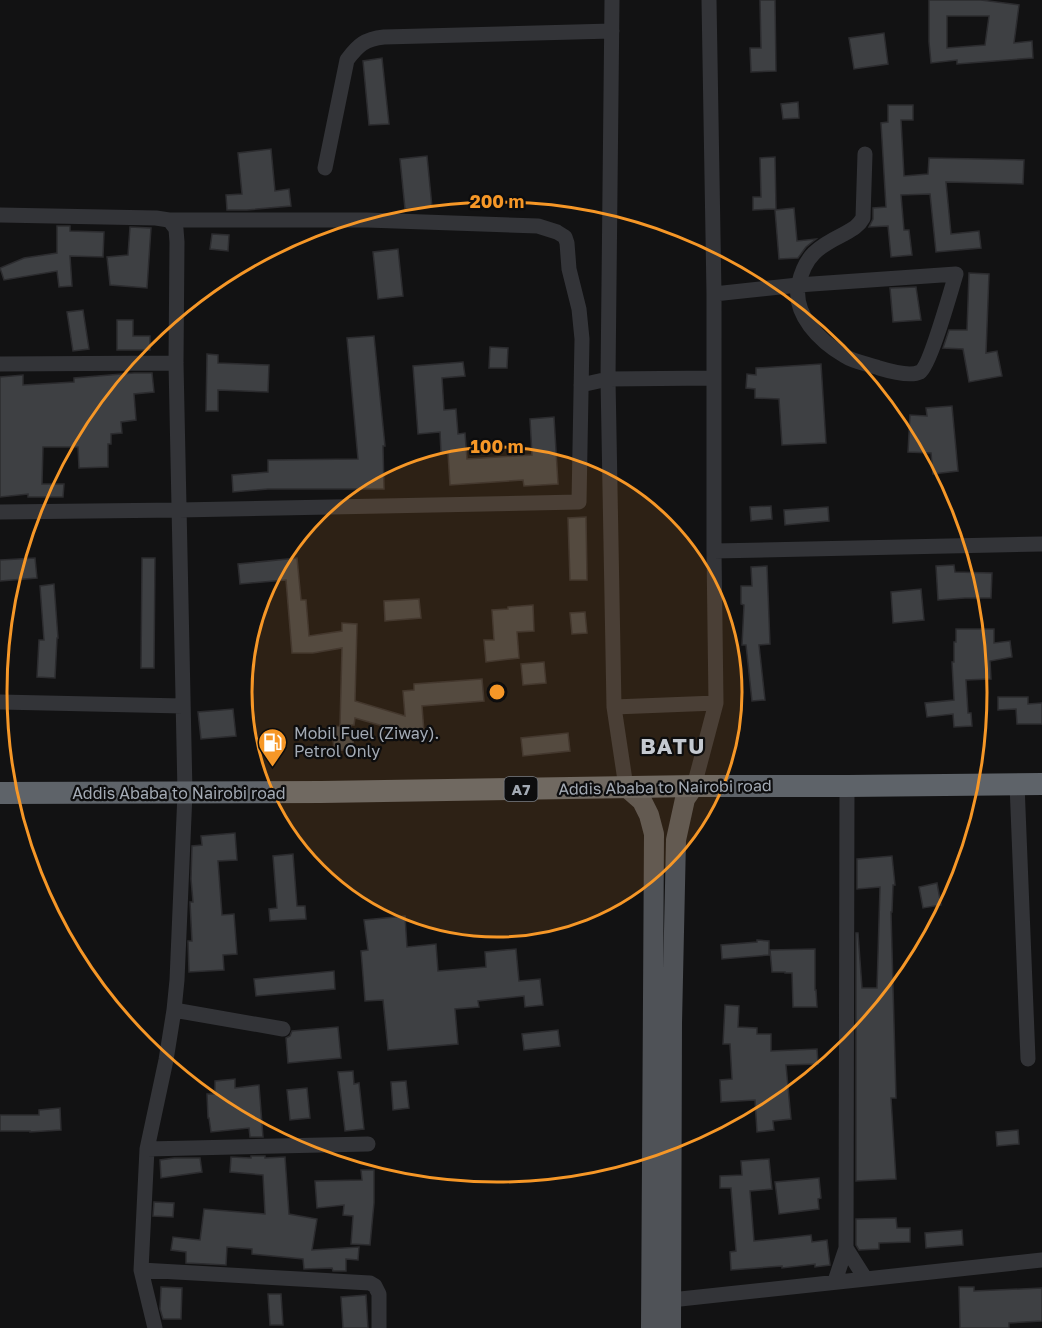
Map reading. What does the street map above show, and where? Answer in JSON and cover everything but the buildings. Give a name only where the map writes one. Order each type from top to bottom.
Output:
[{"type":"highway","name":"Addis Ababa to Nairobi road","points":[[0,793],[1042,784]]},
{"type":"main road","points":[[671,1328],[672,1023],[676,840],[685,800],[694,786]]},
{"type":"main road","points":[[626,787],[642,801],[654,834],[651,1328]]},
{"type":"street","points":[[612,0],[608,378],[614,707],[626,787]]},
{"type":"street","points":[[694,786],[716,703],[714,294],[709,0]]},
{"type":"street","points":[[325,168],[347,60],[356,48],[366,41],[384,37],[612,31]]},
{"type":"street","points":[[714,294],[798,285],[956,274],[933,346],[925,367],[920,372],[913,374],[889,371],[846,357],[823,340],[804,318],[800,309],[798,285],[805,263],[817,250],[860,224],[864,212],[865,154]]},
{"type":"street","points":[[0,215],[169,220],[379,220],[538,226],[565,237],[579,309],[582,339],[579,502],[0,512]]},
{"type":"street","points":[[155,1328],[141,1270],[147,1149],[174,1010],[185,793],[176,363],[177,242],[176,229],[169,220]]},
{"type":"street","points":[[0,364],[176,363]]},
{"type":"street","points":[[581,385],[608,378],[713,378]]},
{"type":"street","points":[[714,551],[1042,544]]},
{"type":"street","points":[[0,702],[183,706]]},
{"type":"street","points":[[614,707],[716,703]]},
{"type":"street","points":[[1017,784],[1028,1059]]},
{"type":"street","points":[[835,1281],[846,1248],[847,786]]},
{"type":"street","points":[[174,1010],[283,1029]]},
{"type":"street","points":[[147,1149],[368,1144]]},
{"type":"street","points":[[846,1248],[865,1278]]},
{"type":"street","points":[[651,1280],[671,1300],[1042,1260]]},
{"type":"street","points":[[141,1270],[370,1283],[375,1286],[379,1294],[379,1328]]},
{"type":"place","name":"Mobil Fuel (Ziway). Petrol Only","points":[[273,768]]},
{"type":"district","name":"BATU","points":[[673,745]]}]
